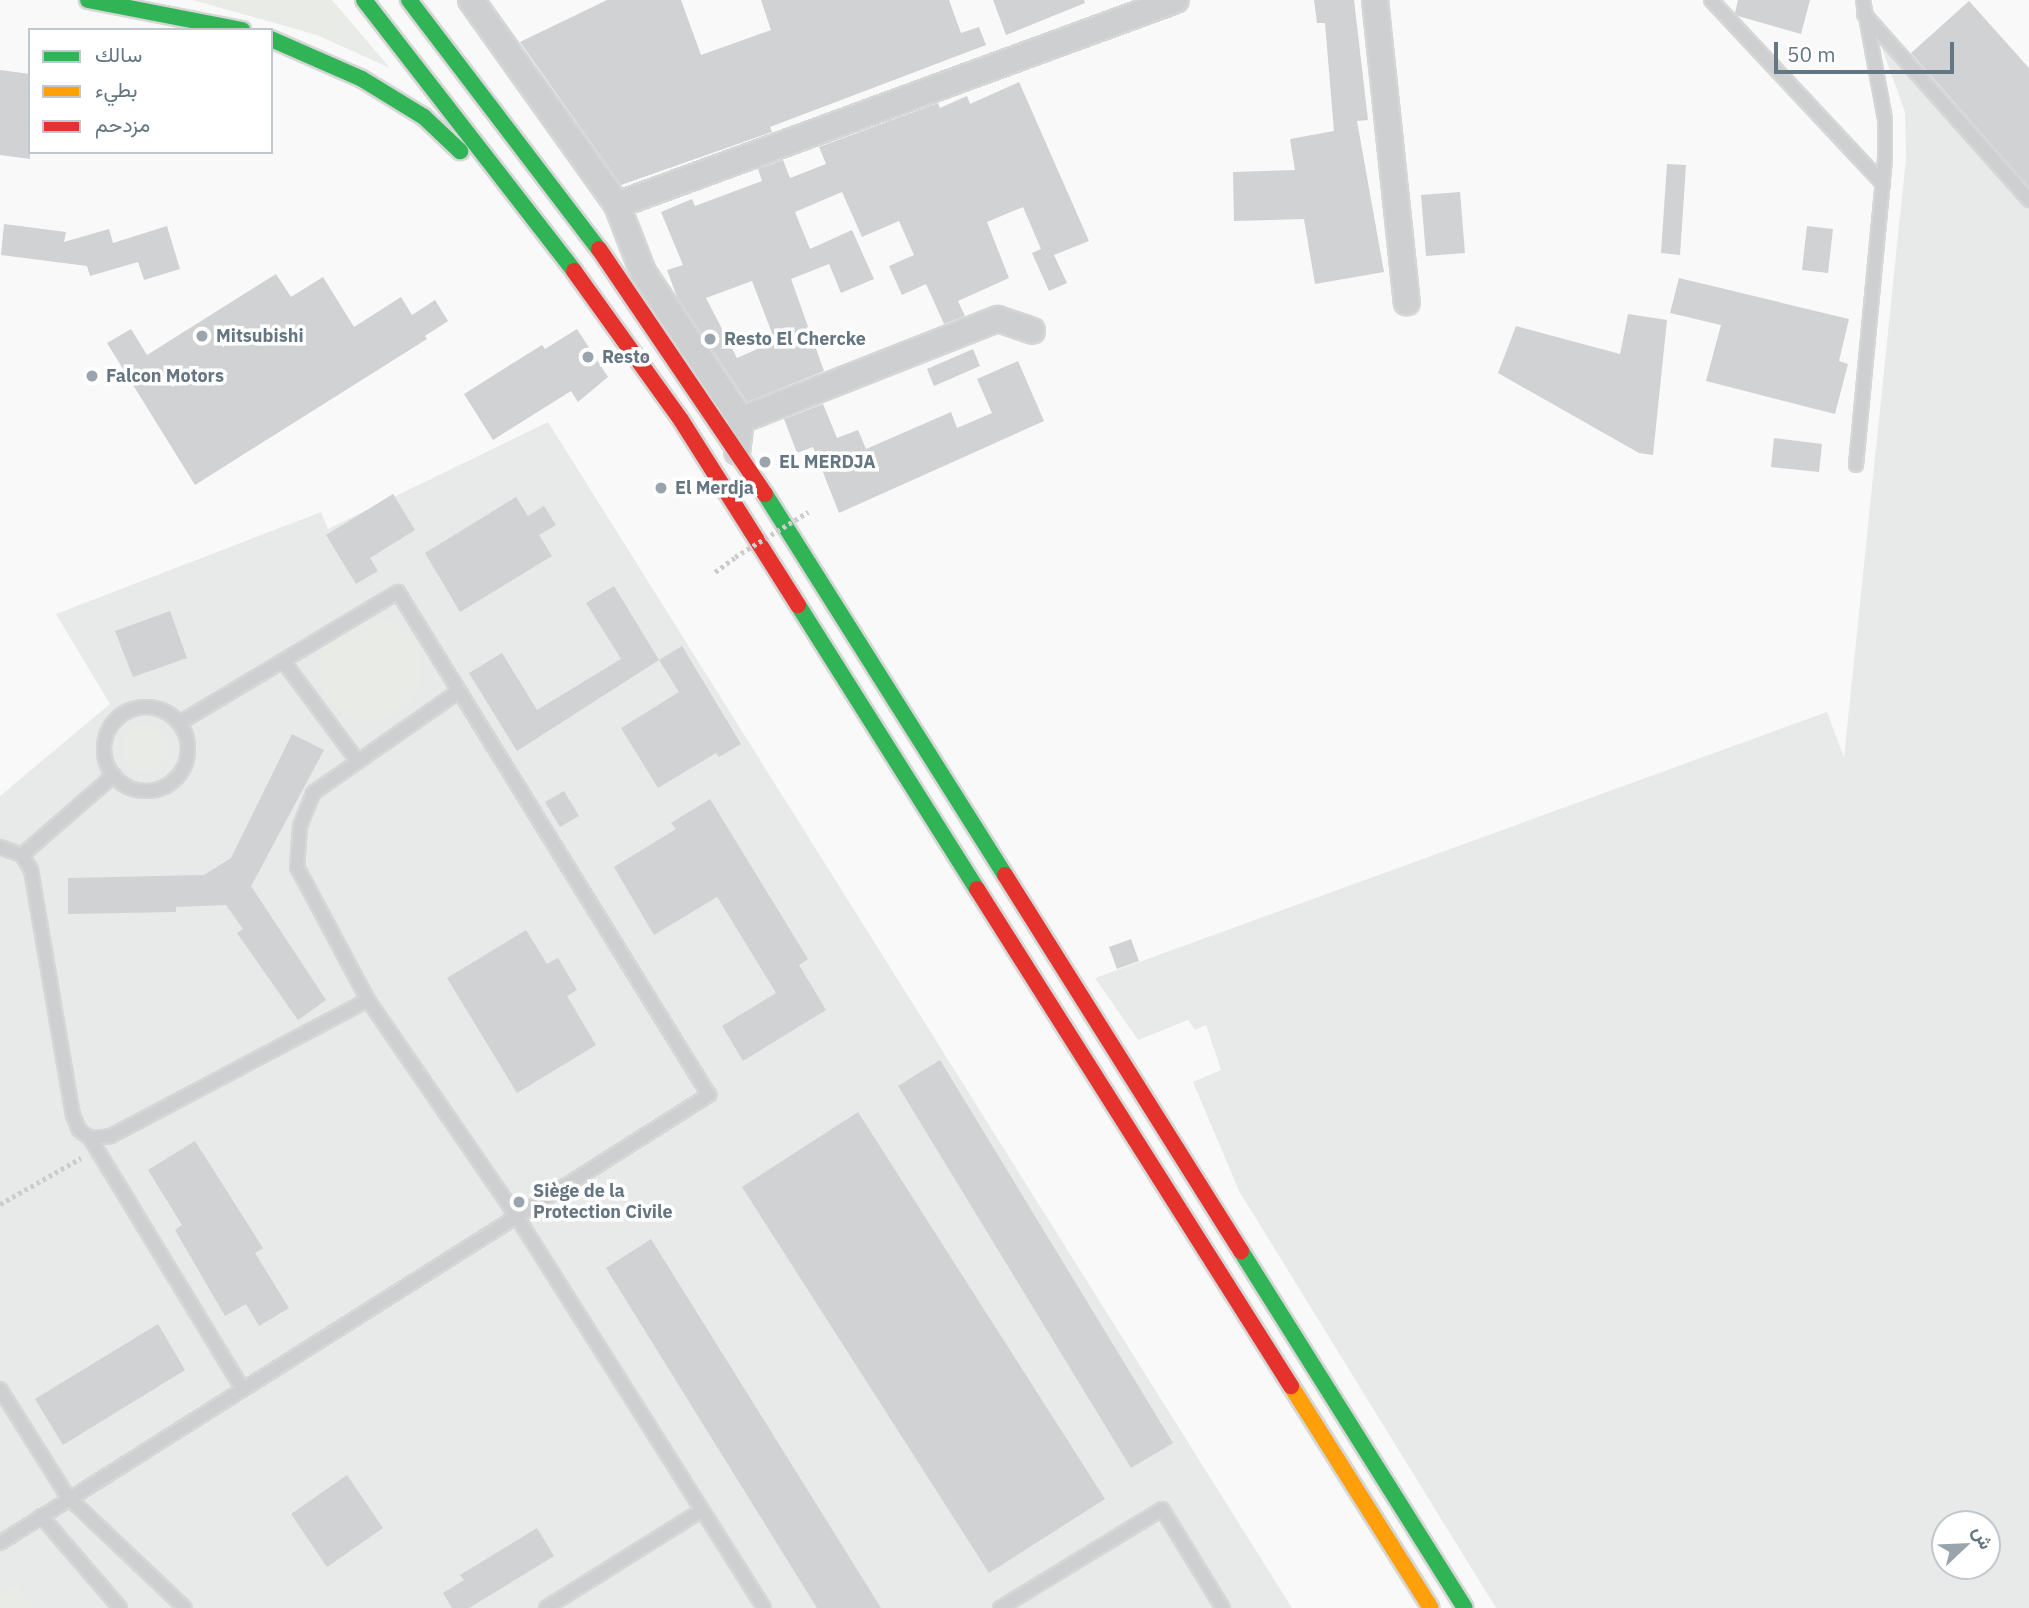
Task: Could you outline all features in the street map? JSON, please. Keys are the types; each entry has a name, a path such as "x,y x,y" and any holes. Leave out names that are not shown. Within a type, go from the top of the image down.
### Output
{"highway":[{"path":"88,0 232,28"},
{"path":"364,0 537,218 681,420 1431,1608"},
{"path":"409,0 579,217 737,453 1465,1608"},
{"path":"273,40 362,79 424,117 537,218"}],"street":[{"path":"471,0 617,205 643,272 741,420 737,453"},
{"path":"617,205 1177,0"},
{"path":"1375,0 1407,302"},
{"path":"741,420 998,319 1032,331"}],"lane":[{"path":"1711,0 1883,184"},
{"path":"1856,465 1883,184 1885,119 1863,0"},
{"path":"1864,14 2029,200"},
{"path":"0,1543 68,1497 709,1095 398,592 179,723"},
{"path":"283,661 356,759"},
{"path":"459,691 356,759 313,793 300,826 297,867 368,1000 517,1217 764,1608"},
{"path":"160,709 179,723 187,757 177,778 156,790 144,791 122,783 114,775 107,765 105,741 109,730 126,712 160,709"},
{"path":"22,855 114,775"},
{"path":"0,847 22,855 37,891 73,1115 79,1130 90,1138 242,1388"},
{"path":"90,1138 111,1136 368,1000"},
{"path":"0,1389 68,1497 185,1608"},
{"path":"1000,1608 1162,1509 1223,1608"},
{"path":"546,1608 702,1510"},
{"path":"41,1516 120,1608"}],"path":[{"path":"715,572 808,512"},
{"path":"0,1204 80,1158 90,1138"}],"shaded area":[{"path":"193,0 332,0 390,68 317,35"},
{"path":"1874,26 2029,205 2029,1608 1496,1608 1239,1191 1193,1082 1221,1070 1206,1025 1195,1030 1188,1020 1138,1040 1095,978 1827,712 1844,758 1906,158 1905,112"},
{"name":"Siège de la Protection Civile","path":"548,422 1292,1608 0,1608 0,796 110,704 56,614 321,512 328,529"},
{"path":"370,617 390,621 413,640 418,649 422,669 418,689 399,712 390,717 370,721 350,717 327,698 322,689 318,669 322,649 341,626 350,621"},
{"path":"146,724 155,725 163,731 169,739 169,757 163,765 155,771 146,772 137,771 129,765 123,757 122,748 123,739 129,731 137,725"},
{"path":"17,1584 33,1608 0,1608 0,1595"}],"building":[{"path":"607,0 681,0 701,55 771,30 761,0 949,0 961,33 979,27 986,45 770,127 772,132 621,185 520,42"},
{"path":"993,0 1084,0 1085,3 1006,35"},
{"path":"1314,0 1354,0 1368,120 1357,121 1384,272 1315,284 1304,219 1234,221 1233,172 1295,170 1290,139 1334,131 1325,23 1317,23"},
{"path":"1738,0 1810,0 1801,34 1738,16 1735,13"},
{"path":"1969,1 2029,68 2029,187 1911,53"},
{"path":"0,70 28,74 30,159 0,155"},
{"path":"1019,82 1089,241 1054,255 1067,283 1049,291 1032,253 1041,249 1023,207 987,222 1009,278 958,301 965,316 944,324 926,284 902,295 889,266 914,255 899,221 862,237 842,192 795,212 810,249 852,230 874,279 841,293 829,264 791,279 824,371 747,402 677,297 667,270 683,265 661,212 692,199 695,206 762,181 758,169 783,160 790,178 826,164 819,147 938,103 940,108 967,96 970,104","holes":["752,281 775,341 737,358 706,298"]},
{"path":"1667,164 1686,165 1680,255 1661,253"},
{"path":"1460,192 1465,253 1426,256 1421,195"},
{"path":"4,224 66,232 64,242 109,229 113,243 167,226 180,269 144,280 138,262 90,276 87,266 1,255"},
{"path":"1807,226 1833,229 1828,273 1802,270"},
{"path":"276,274 291,297 323,277 354,327 401,297 412,315 435,300 448,321 425,336 427,339 195,485 107,343 131,329 147,355"},
{"path":"1679,278 1849,319 1839,361 1848,364 1835,414 1706,381 1721,325 1670,313"},
{"path":"1628,314 1667,320 1653,455 1639,453 1498,373 1516,326 1620,354"},
{"path":"577,329 608,377 578,402 571,391 493,440 464,394 542,345 545,349"},
{"path":"973,349 980,366 934,386 927,369"},
{"path":"1018,361 1044,421 839,513 813,447 797,453 784,419 823,404 837,438 858,430 866,449 951,412 957,428 992,413 977,379"},
{"path":"1774,438 1822,444 1819,472 1771,467"},
{"path":"393,494 415,530 370,558 378,571 356,584 326,535"},
{"path":"516,497 528,516 544,506 556,525 539,535 552,556 460,612 425,553"},
{"path":"614,586 659,660 517,751 469,673 502,653 537,710 621,659 586,603"},
{"path":"170,611 187,658 133,677 115,631"},
{"path":"682,646 741,744 719,757 716,753 658,788 621,728 679,692 659,660"},
{"path":"292,734 324,750 251,886 326,1000 298,1020 237,933 243,929 226,905 176,907 176,912 68,914 68,878 204,875 231,858"},
{"path":"564,791 579,816 560,827 545,802"},
{"path":"710,799 808,959 799,965 826,1010 743,1061 722,1026 776,993 721,903 717,897 654,935 614,867 676,829 671,823"},
{"path":"526,930 547,964 558,958 577,990 567,996 596,1045 517,1093 447,978"},
{"path":"1131,939 1139,961 1117,969 1109,947"},
{"path":"940,1060 1173,1443 1131,1468 898,1086"},
{"path":"858,1112 1105,1499 989,1573 742,1187"},
{"path":"195,1141 263,1248 255,1253 289,1308 259,1326 246,1304 225,1316 175,1230 182,1225 148,1170"},
{"path":"651,1239 881,1608 817,1608 606,1268"},
{"path":"158,1324 185,1370 63,1445 35,1399"},
{"path":"347,1475 383,1528 327,1567 291,1514"},
{"path":"537,1528 554,1556 469,1608 452,1608 443,1593 464,1580 460,1575"}],"traffic: fast":[{"path":"88,0 232,28"},
{"path":"364,0 574,271"},
{"path":"409,0 599,249"},
{"path":"273,40 362,79 424,117 460,151"},
{"path":"765,494 1005,875"},
{"path":"798,605 977,889"},
{"path":"1241,1251 1465,1608"}],"traffic: slow":[{"path":"1291,1386 1431,1608"}],"traffic: jam":[{"path":"599,249 765,494"},
{"path":"574,271 681,420 798,605"},
{"path":"1005,875 1241,1251"},
{"path":"977,889 1291,1386"}],"place":[{"name":"Mitsubishi","path":"202,336"},
{"name":"Resto El Chercke","path":"710,339"},
{"name":"Resto","path":"588,357"},
{"name":"Falcon Motors","path":"92,376"},
{"name":"EL MERDJA","path":"765,462"},
{"name":"El Merdja","path":"661,488"},
{"name":"Siège de la Protection Civile","path":"519,1202"}]}
